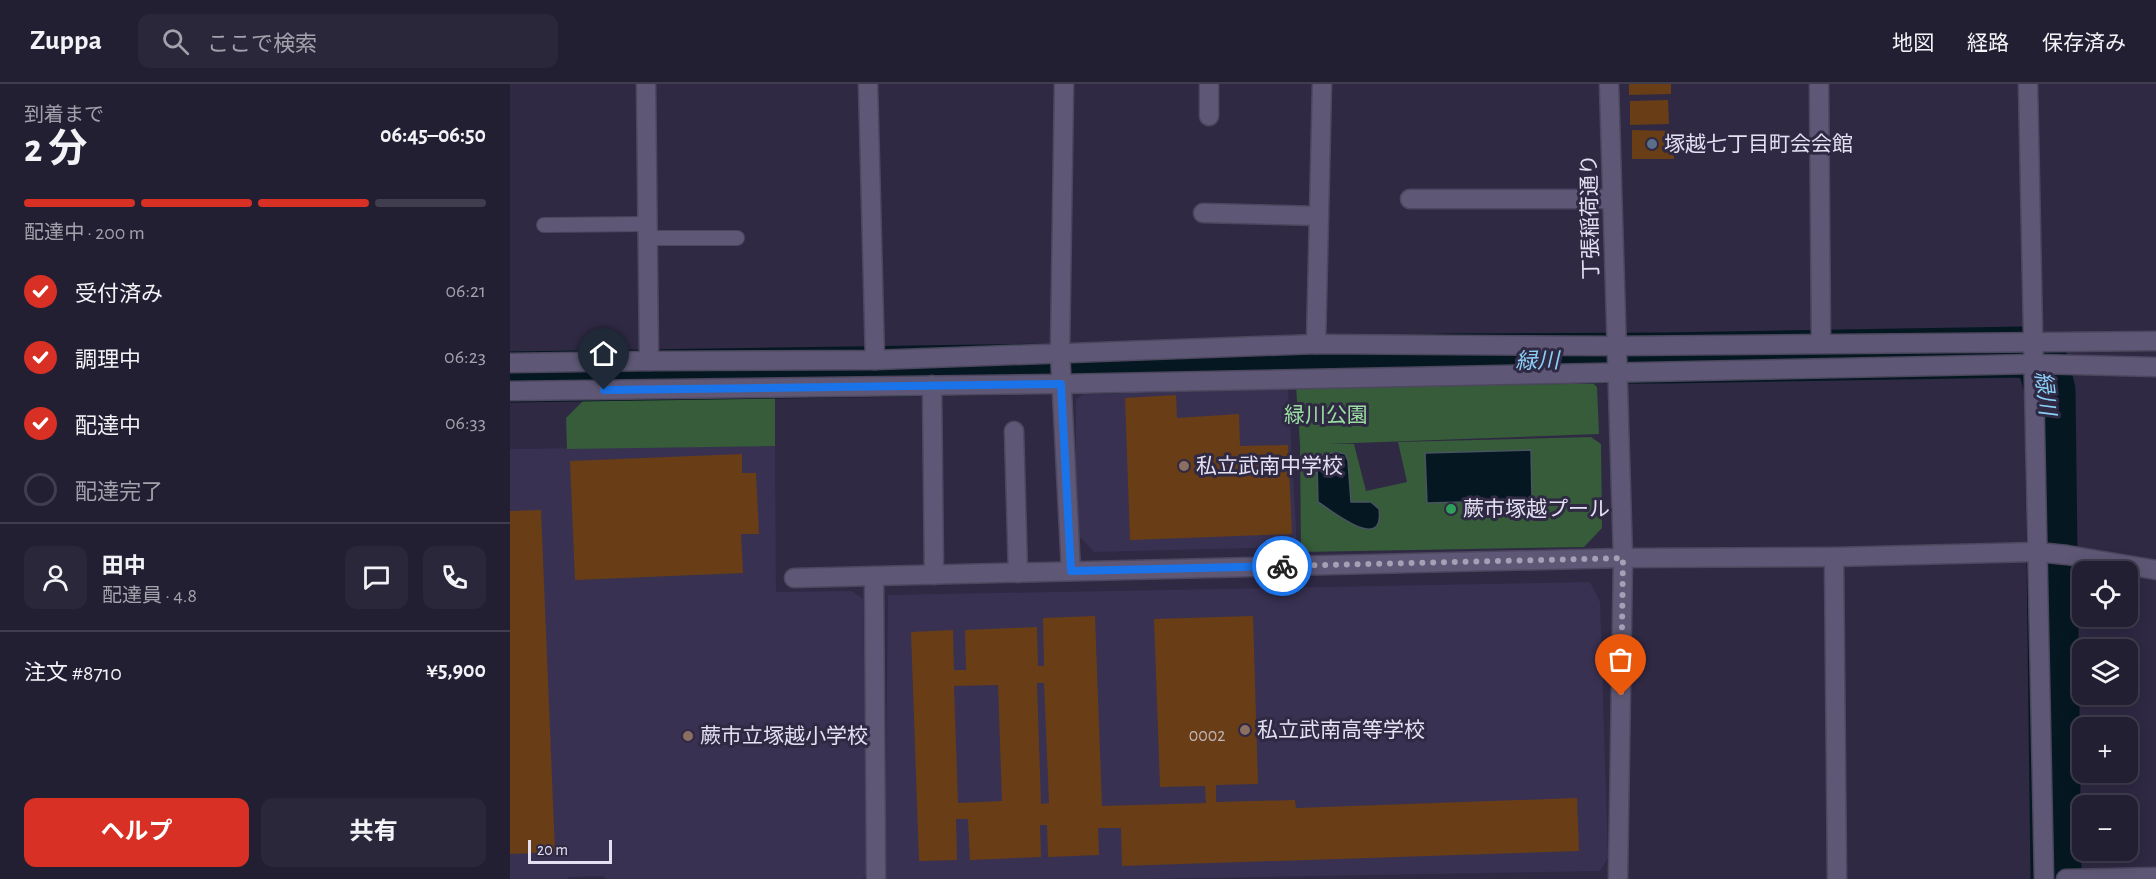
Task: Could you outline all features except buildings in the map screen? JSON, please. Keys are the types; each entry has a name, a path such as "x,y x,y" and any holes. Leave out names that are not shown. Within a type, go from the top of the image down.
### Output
{"street":[{"path":"646,84 649,361"},
{"path":"868,84 875,360"},
{"path":"1064,84 1060,354 1071,571"},
{"path":"1209,84 1209,116"},
{"path":"1316,344 1322,84"},
{"name":"丁張稲荷通り","path":"1609,84 1617,371"},
{"path":"1819,84 1821,344"},
{"path":"2028,84 2044,879"},
{"path":"1410,199 1612,199"},
{"path":"1203,213 1319,216"},
{"path":"510,363 875,360 1316,344 1616,347 2156,341"},
{"path":"510,392 2034,364 2156,367"},
{"path":"1617,371 1623,558 1618,879"},
{"path":"932,386 934,575"},
{"path":"1014,431 1018,573"},
{"path":"794,578 1623,558 1834,557 2038,552 2156,570"},
{"path":"1834,557 1837,879"},
{"path":"874,576 876,879"},
{"path":"2066,879 2156,878"}],"lane":[{"path":"544,225 737,238"}],"shaded area":[{"name":"私立武南中学校","path":"1288,386 1297,547 1094,552 1076,533 1076,399 1087,392"},
{"name":"蕨市立塚越小学校","path":"775,446 776,592 852,591 863,599 868,873 862,879 606,879 603,876 568,877 567,879 510,879 510,449"},
{"name":"私立武南高等学校","path":"1590,582 1600,602 1608,858 1600,871 1146,879 885,879 888,595"}],"green space":[{"name":"蕨市塚越プール","path":"1589,380 1597,387 1599,434 1327,444 1354,444 1366,491 1407,482 1398,442 1591,437 1601,444 1602,528 1584,547 1301,552 1300,444 1296,386"},
{"path":"775,396 775,446 567,449 566,418 583,401"}],"water":[{"path":"1531,450 1532,500 1427,503 1425,453"},
{"path":"1336,452 1345,454 1348,461 1351,502 1371,502 1379,509 1379,522 1374,528 1366,529 1356,526 1318,502 1317,463 1321,456"}],"waterway":[{"name":"緑川","path":"510,377 1111,368 1452,359 2023,352 2042,360 2050,390 2056,879"}],"way so far":[{"path":"1282,566 1623,558 1621,696"}],"place":[{"name":"塚越七丁目町会会館","path":"1652,144"},
{"name":"私立武南中学校","path":"1184,466"},
{"name":"蕨市塚越プール","path":"1451,509"},
{"name":"私立武南高等学校","path":"1245,730"},
{"name":"蕨市立塚越小学校","path":"688,736"}],"route":[{"path":"604,390 1061,384 1071,571 1282,566"}],"park label":[{"name":"緑川公園","path":"1326,415"}]}
